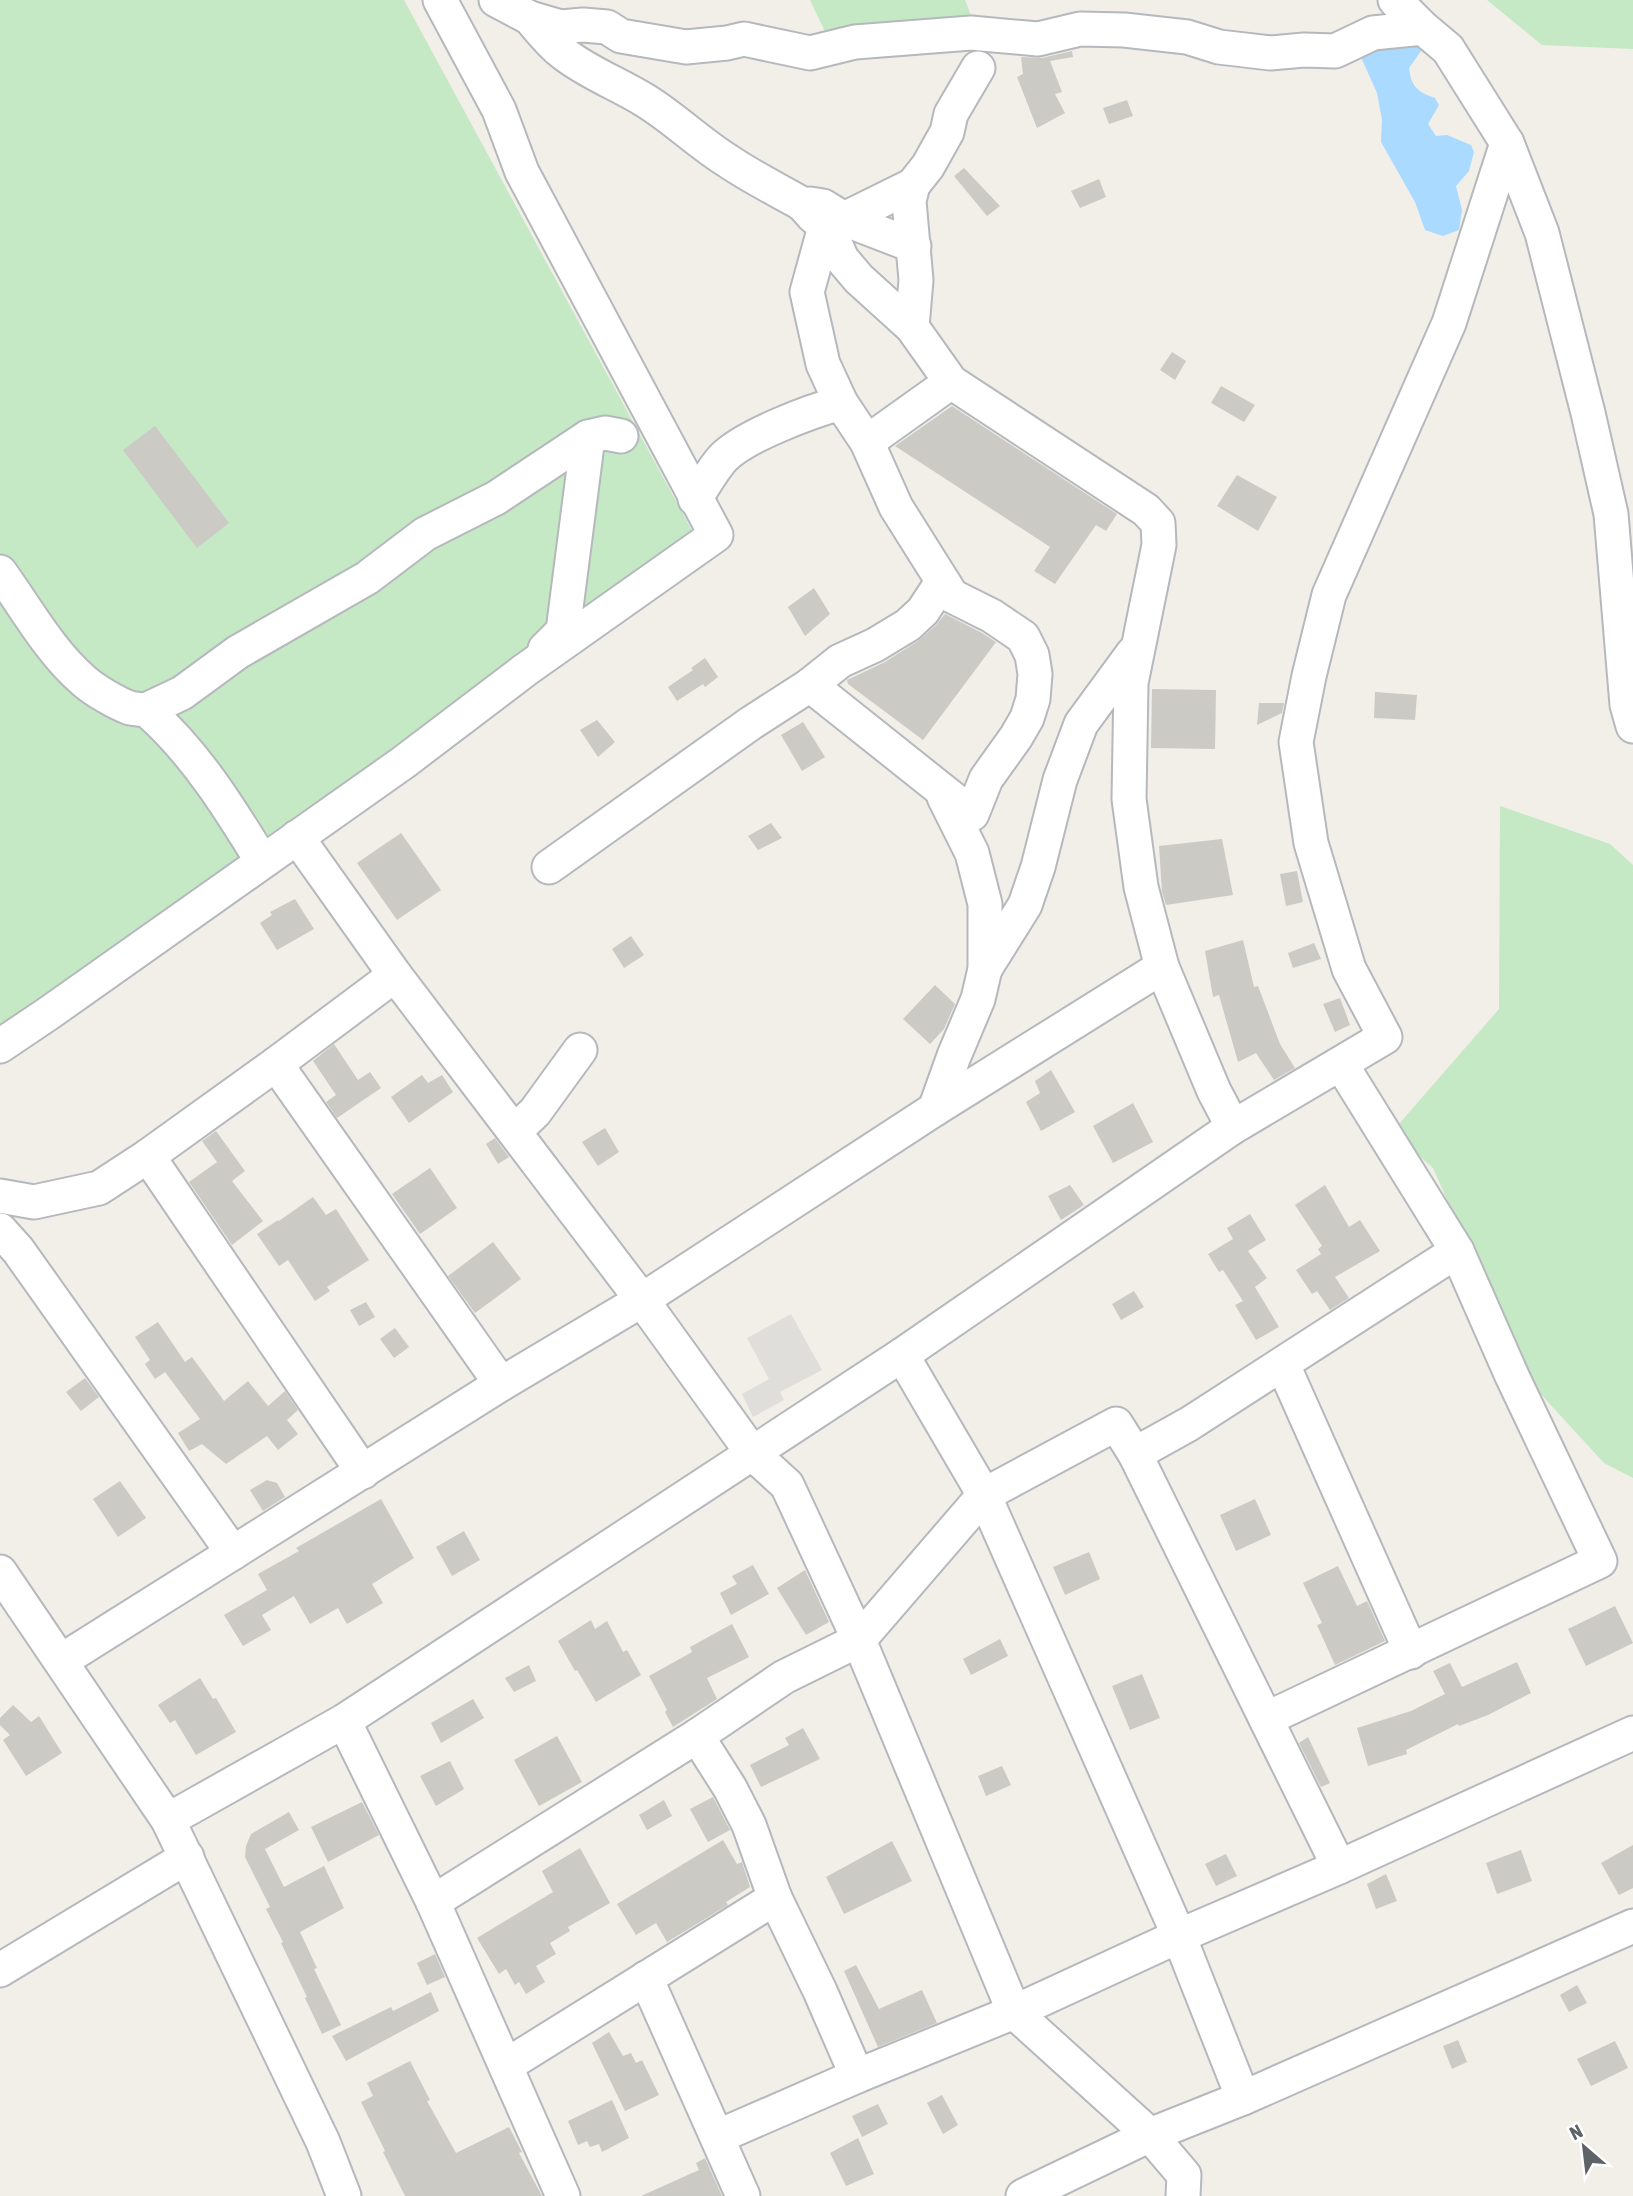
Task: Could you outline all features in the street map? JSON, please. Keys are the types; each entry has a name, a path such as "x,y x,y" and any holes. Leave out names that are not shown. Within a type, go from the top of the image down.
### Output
{"street":[{"path":"0,1046 404,762 525,670 716,535 522,172 499,110 440,0"},
{"path":"496,0 530,18 561,27 607,27 621,36 686,47 744,39 810,53 843,44 894,39 971,33 1038,39 1080,29 1124,30 1187,37 1219,47 1270,53 1335,51 1373,33 1423,28"},
{"path":"1395,0 1448,49 1507,143 1542,233 1611,514 1627,705 1633,726"},
{"path":"530,18 565,55 644,99 677,121 727,161 774,190 825,217 914,246"},
{"path":"912,327 916,280 909,201 913,185 928,166 947,132 951,114 978,68"},
{"path":"168,1819 344,1721 902,1355 1233,1127 1385,1037 1349,969 1345,956 1311,842 1296,741 1308,676 1329,595 1448,323 1507,143"},
{"path":"825,217 913,185"},
{"path":"825,217 842,260 912,327 951,382 1146,509 1158,523 1159,544 1130,683 1129,799 1141,887 1162,967 1214,1091 1233,1127"},
{"path":"810,685 972,814 986,779 1027,718 1033,699 1035,674 1032,656 1023,637 992,616 952,596 942,582 896,507 867,442 841,403 823,364 807,292 825,217"},
{"path":"867,442 951,382"},
{"path":"695,499 722,459 734,449 813,410 841,403"},
{"path":"0,572 41,631 85,682 131,709 146,710 182,693 238,652 367,578 425,534 496,498 588,436 605,433 621,436"},
{"path":"525,670 563,631 588,436"},
{"path":"549,867 751,723 810,685 840,661 875,645 908,625 923,611 942,582"},
{"path":"985,969 1025,905 1038,867 1060,780 1081,724 1138,645"},
{"path":"146,710 190,756 234,814 262,861"},
{"path":"935,1110 978,999 985,969 985,904 972,853 939,788"},
{"path":"297,837 395,975 642,1300 753,1454 787,1485 859,1640 1014,2012 1150,2135 1190,2189"},
{"path":"61,1661 501,1384 642,1300 1162,967"},
{"path":"0,1196 34,1202 99,1188 276,1064 395,975"},
{"path":"515,1131 534,1112 580,1050"},
{"path":"276,1064 501,1384"},
{"path":"1266,1720 1600,1561 1512,1376 1457,1251 1341,1064"},
{"path":"148,1156 363,1472"},
{"path":"0,1230 18,1250 233,1553"},
{"path":"1135,1454 1189,1424 1283,1365 1457,1251"},
{"path":"902,1355 984,1495 1179,1936 1243,2098"},
{"path":"1283,1365 1411,1652"},
{"path":"433,1902 784,1677 859,1640 984,1495 1116,1424 1135,1454 1339,1867"},
{"path":"0,1572 168,1819 323,2142 344,2196"},
{"path":"344,1721 433,1902 563,2196"},
{"path":"717,2137 1014,2012 1633,1733"},
{"path":"696,1735 730,1788 749,1825 775,1898 857,2076"},
{"path":"0,1970 187,1857"},
{"path":"507,2065 775,1898"},
{"path":"1023,2196 1150,2135 1243,2098 1633,1926"},
{"path":"646,1978 743,2196"}],"shaded area":[{"path":"791,1314 822,1370 780,1392 784,1400 753,1417 742,1394 769,1379 747,1338"}],"green space":[{"path":"0,0 404,0 696,538 0,1026"},
{"path":"810,0 965,0 975,26 966,15 971,33 832,46"},
{"path":"1487,0 1633,0 1633,49 1542,45"},
{"path":"1500,806 1610,844 1633,865 1633,1478 1604,1463 1525,1377 1433,1168 1392,1132 1499,1009"}],"water":[{"path":"1409,36 1421,51 1409,68 1411,79 1416,88 1435,98 1439,105 1428,124 1436,136 1447,135 1471,145 1474,152 1469,171 1456,186 1462,210 1459,230 1443,236 1425,230 1415,202 1381,142 1382,120 1377,93 1360,55"}],"building":[{"path":"1072,51 1073,57 1050,61 1062,92 1055,94 1065,113 1037,128 1017,77 1023,74 1021,57 1042,58"},
{"path":"1127,100 1133,116 1109,124 1103,108"},
{"path":"964,168 1000,206 987,216 954,176"},
{"path":"1099,179 1106,197 1080,208 1071,191"},
{"path":"1172,352 1186,361 1175,380 1160,370"},
{"path":"1221,386 1255,405 1244,422 1211,403"},
{"path":"952,406 1117,514 1106,531 1096,525 1055,584 1034,571 1050,547 895,446"},
{"path":"155,426 229,523 197,548 123,450"},
{"path":"1237,475 1277,497 1258,531 1217,506"},
{"path":"814,588 830,614 805,636 788,607"},
{"path":"945,614 996,642 923,740 848,684 847,680 885,662 918,641"},
{"path":"705,658 718,677 677,701 668,687"},
{"path":"1152,689 1216,690 1215,749 1151,748"},
{"path":"1375,692 1417,695 1415,720 1374,718"},
{"path":"1259,703 1284,703 1282,713 1257,725"},
{"path":"597,720 615,742 598,757 580,730"},
{"path":"803,722 825,757 802,771 781,735"},
{"path":"771,823 782,838 758,850 748,836"},
{"path":"401,833 441,890 397,920 357,863"},
{"path":"1222,839 1233,895 1166,905 1162,892 1159,846"},
{"path":"1297,871 1303,902 1286,906 1280,874"},
{"path":"295,899 314,929 277,950 260,923 272,915 270,912"},
{"path":"631,936 644,955 624,968 612,949"},
{"path":"1243,940 1254,987 1258,986 1280,1044 1295,1068 1274,1080 1256,1053 1238,1062 1219,995 1213,997 1205,951"},
{"path":"1314,943 1321,959 1293,968 1288,953"},
{"path":"935,985 955,1004 944,1029 930,1044 903,1019"},
{"path":"1340,998 1350,1025 1335,1032 1323,1004"},
{"path":"334,1044 358,1080 370,1072 381,1088 337,1118 326,1102 336,1095 313,1061"},
{"path":"1051,1070 1075,1112 1041,1131 1026,1102 1040,1093 1035,1081"},
{"path":"422,1075 428,1083 442,1075 453,1092 409,1123 391,1097"},
{"path":"1133,1103 1153,1142 1113,1163 1093,1126"},
{"path":"605,1128 619,1152 598,1166 582,1142"},
{"path":"216,1131 245,1171 232,1181 263,1221 232,1245 189,1182 217,1162 202,1141"},
{"path":"495,1138 509,1157 498,1164 486,1144"},
{"path":"430,1168 457,1208 420,1234 392,1194"},
{"path":"1070,1185 1084,1205 1061,1220 1048,1196"},
{"path":"1325,1185 1349,1227 1360,1220 1380,1251 1335,1277 1349,1298 1330,1310 1317,1291 1312,1294 1296,1270 1321,1254 1318,1249 1322,1246 1295,1205"},
{"path":"313,1197 326,1215 336,1209 369,1260 327,1287 330,1291 315,1301 288,1260 279,1266 257,1234"},
{"path":"1250,1214 1266,1240 1248,1251 1267,1278 1255,1287 1279,1327 1256,1340 1235,1305 1243,1301 1223,1270 1219,1272 1208,1254 1233,1239 1227,1228"},
{"path":"493,1242 521,1279 475,1313 448,1276"},
{"path":"1134,1291 1144,1307 1121,1320 1112,1304"},
{"path":"366,1302 375,1317 359,1326 350,1310"},
{"path":"158,1322 185,1362 192,1357 224,1401 248,1381 268,1406 285,1391 298,1410 287,1420 298,1434 278,1450 267,1436 226,1464 202,1444 189,1451 178,1433 200,1419 165,1372 155,1379 145,1364 150,1360 135,1337"},
{"path":"395,1328 409,1347 394,1358 380,1339"},
{"path":"85,1378 99,1397 81,1411 66,1392"},
{"path":"267,1480 277,1483 285,1497 263,1511 250,1490"},
{"path":"120,1481 146,1518 118,1537 93,1499"},
{"path":"381,1499 414,1558 372,1584 383,1603 347,1624 338,1608 310,1624 294,1596 262,1615 271,1630 243,1646 224,1615 267,1590 258,1574 299,1551 296,1548"},
{"path":"1255,1499 1271,1535 1236,1551 1220,1515"},
{"path":"464,1531 480,1560 452,1576 436,1547"},
{"path":"1089,1552 1100,1579 1065,1595 1053,1567"},
{"path":"753,1565 769,1594 731,1615 720,1593 737,1584 732,1576"},
{"path":"1338,1566 1357,1606 1367,1601 1385,1641 1335,1665 1317,1625 1322,1623 1303,1583"},
{"path":"805,1570 829,1622 806,1635 777,1588"},
{"path":"1615,1606 1633,1643 1586,1666 1568,1629"},
{"path":"591,1620 595,1629 607,1621 623,1652 627,1650 641,1675 596,1702 558,1641"},
{"path":"732,1624 749,1657 707,1678 717,1699 673,1727 649,1676 692,1652 690,1647"},
{"path":"1000,1639 1008,1656 971,1675 963,1659"},
{"path":"1517,1662 1531,1693 1488,1715 1459,1726 1458,1724 1406,1750 1407,1754 1368,1766 1357,1728 1411,1711 1445,1694 1433,1671 1450,1663 1462,1687"},
{"path":"529,1665 536,1681 514,1692 505,1678"},
{"path":"1142,1674 1160,1718 1130,1730 1112,1686"},
{"path":"200,1678 213,1699 216,1698 236,1732 196,1755 175,1720 170,1723 158,1705"},
{"path":"473,1699 484,1718 441,1743 431,1723"},
{"path":"13,1705 31,1722 39,1716 62,1753 26,1776 3,1740 10,1735 0,1725 0,1718"},
{"path":"803,1728 820,1759 761,1787 750,1765 789,1745 785,1738"},
{"path":"557,1736 582,1782 539,1806 514,1760"},
{"path":"1308,1737 1330,1783 1321,1787 1299,1743"},
{"path":"450,1761 464,1789 436,1806 420,1776"},
{"path":"1002,1766 1011,1785 986,1796 978,1776"},
{"path":"713,1797 730,1830 708,1842 690,1809"},
{"path":"664,1800 672,1816 647,1830 639,1815"},
{"path":"362,1802 379,1835 328,1862 311,1827"},
{"path":"289,1812 299,1830 265,1849 284,1887 324,1866 344,1908 300,1932 317,1968 314,1969 341,2025 322,2034 266,1909 270,1907 245,1857 251,1834"},
{"path":"723,1840 737,1864 742,1862 750,1887 726,1902 728,1905 667,1942 656,1923 636,1935 617,1904"},
{"path":"892,1841 912,1881 844,1914 826,1877"},
{"path":"1633,1845 1633,1888 1619,1895 1601,1863"},
{"path":"580,1848 610,1903 568,1927 570,1931 550,1943 556,1954 536,1966 545,1982 526,1994 519,1982 515,1985 506,1969 499,1974 477,1938 553,1892 542,1871"},
{"path":"1521,1850 1532,1881 1497,1894 1486,1863"},
{"path":"1226,1854 1237,1876 1216,1886 1205,1864"},
{"path":"1386,1874 1397,1901 1376,1909 1367,1884"},
{"path":"435,1954 445,1977 427,1985 417,1963"},
{"path":"856,1965 879,2009 922,1990 937,2023 878,2047 844,1971"},
{"path":"1577,1985 1587,2003 1569,2012 1560,1995"},
{"path":"431,1992 439,2011 346,2061 332,2036 391,2007 393,2011"},
{"path":"609,2032 623,2056 631,2053 636,2063 642,2060 659,2095 625,2111 592,2043"},
{"path":"1458,2040 1467,2062 1452,2069 1443,2046"},
{"path":"1615,2041 1628,2068 1591,2086 1577,2059"},
{"path":"410,2061 430,2100 427,2101 456,2153 509,2127 522,2152 519,2153 542,2196 405,2196 361,2102 373,2096 367,2083"},
{"path":"942,2095 958,2125 943,2134 927,2103"},
{"path":"612,2100 629,2138 602,2152 599,2144 590,2147 587,2141 578,2145 568,2121"},
{"path":"878,2104 888,2124 862,2137 852,2116"},
{"path":"858,2138 874,2174 846,2186 830,2153"},
{"path":"705,2158 722,2196 641,2196 699,2170 696,2163"}]}
